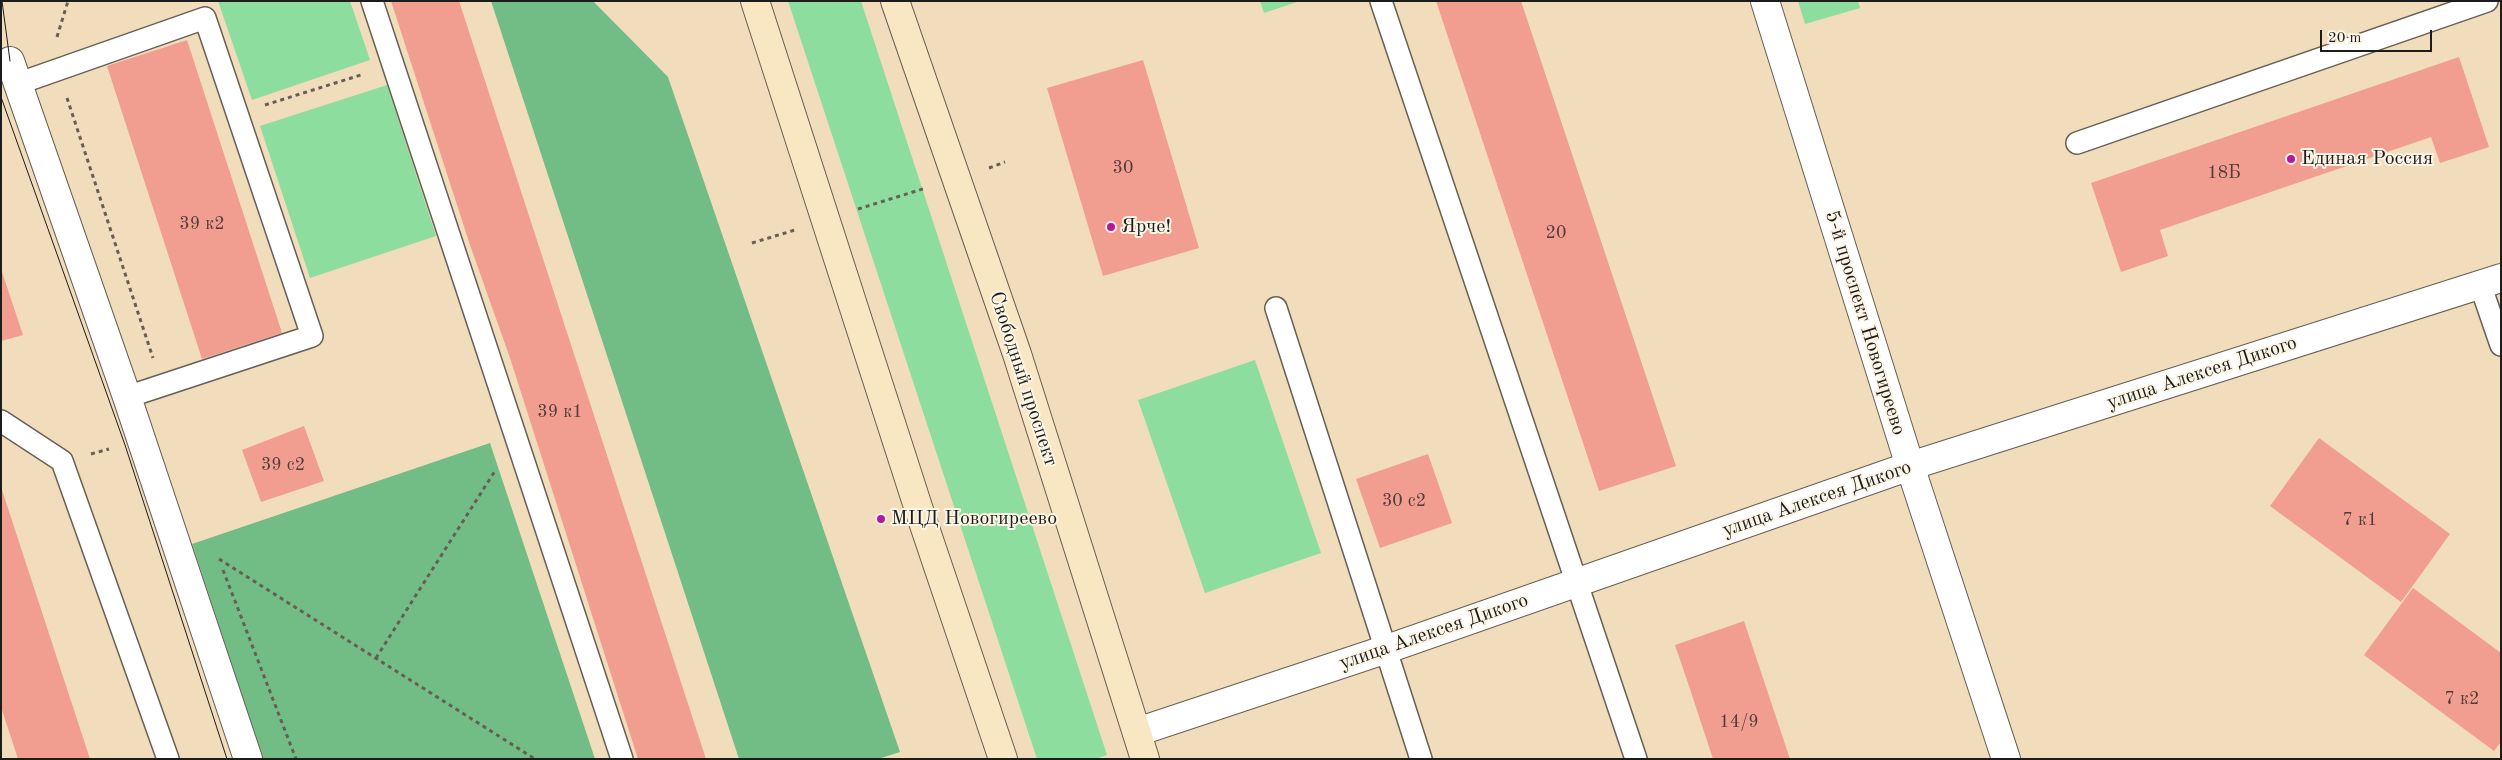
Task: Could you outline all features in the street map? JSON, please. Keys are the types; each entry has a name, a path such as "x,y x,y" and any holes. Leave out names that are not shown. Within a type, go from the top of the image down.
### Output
{"main road":[{"path":"737,1 764,29"},
{"path":"755,1 920,513 1003,759"},
{"name":"Свободный проспект","path":"895,1 1016,354 1145,759"}],"street":[{"name":"5-й проспект Новогиреево","path":"1765,1 1910,466 2006,759"},
{"path":"14,73 127,397 248,759"},
{"name":"улица Алексея Дикого","path":"1137,732 1387,649 1910,466 2490,281"}],"lane":[{"path":"372,1 622,759"},
{"path":"1381,1 1636,759"},
{"path":"2077,143 2487,1"},
{"path":"14,73 205,18 312,336 127,397"},
{"path":"2490,281 2501,345"},
{"path":"1276,308 1421,759"},
{"path":"1,421 62,461 168,759"}],"path":[{"path":"237,114 393,65"},
{"path":"752,243 1005,162"},
{"path":"376,658 516,437"},
{"path":"62,461 141,441"},
{"path":"219,559 535,759"}],"green space":[{"path":"218,1 350,1 370,60 252,100"},
{"path":"491,1 593,1 668,77 900,752 878,759 739,759"},
{"path":"788,1 861,1 1107,755 1095,759 1037,759"},
{"path":"1260,1 1300,1 1264,13"},
{"path":"1798,1 1858,1 1860,8 1805,24"},
{"path":"387,85 436,236 310,278 260,126"},
{"path":"1255,360 1321,553 1205,593 1138,400"},
{"path":"490,443 595,759 263,759 192,544"}],"building":[{"path":"391,1 459,1 706,759 638,759 510,358 470,245"},
{"path":"1436,1 1521,1 1676,466 1599,491"},
{"path":"187,40 282,333 202,359 107,66"},
{"path":"2459,57 2489,147 2440,163 2431,137 2160,230 2168,256 2121,272 2091,183"},
{"path":"1143,60 1199,248 1103,276 1047,88"},
{"path":"1,269 23,335 1,341"},
{"path":"304,426 324,481 261,502 242,450"},
{"path":"2319,438 2450,534 2401,602 2270,506"},
{"path":"1428,454 1452,523 1380,548 1356,479"},
{"path":"1,490 90,759 18,759 1,707"},
{"path":"2413,588 2501,653 2501,742 2494,751 2364,655"},
{"path":"1744,621 1790,759 1713,759 1675,645"}],"tram line":[{"path":"2,1 10,61"},
{"path":"1,97 125,445 227,759"}],"place":[{"name":"Единая Россия","path":"2291,159"},
{"name":"Ярче!","path":"1111,227"},
{"name":"МЦД Новогиреево","path":"881,519"}]}
